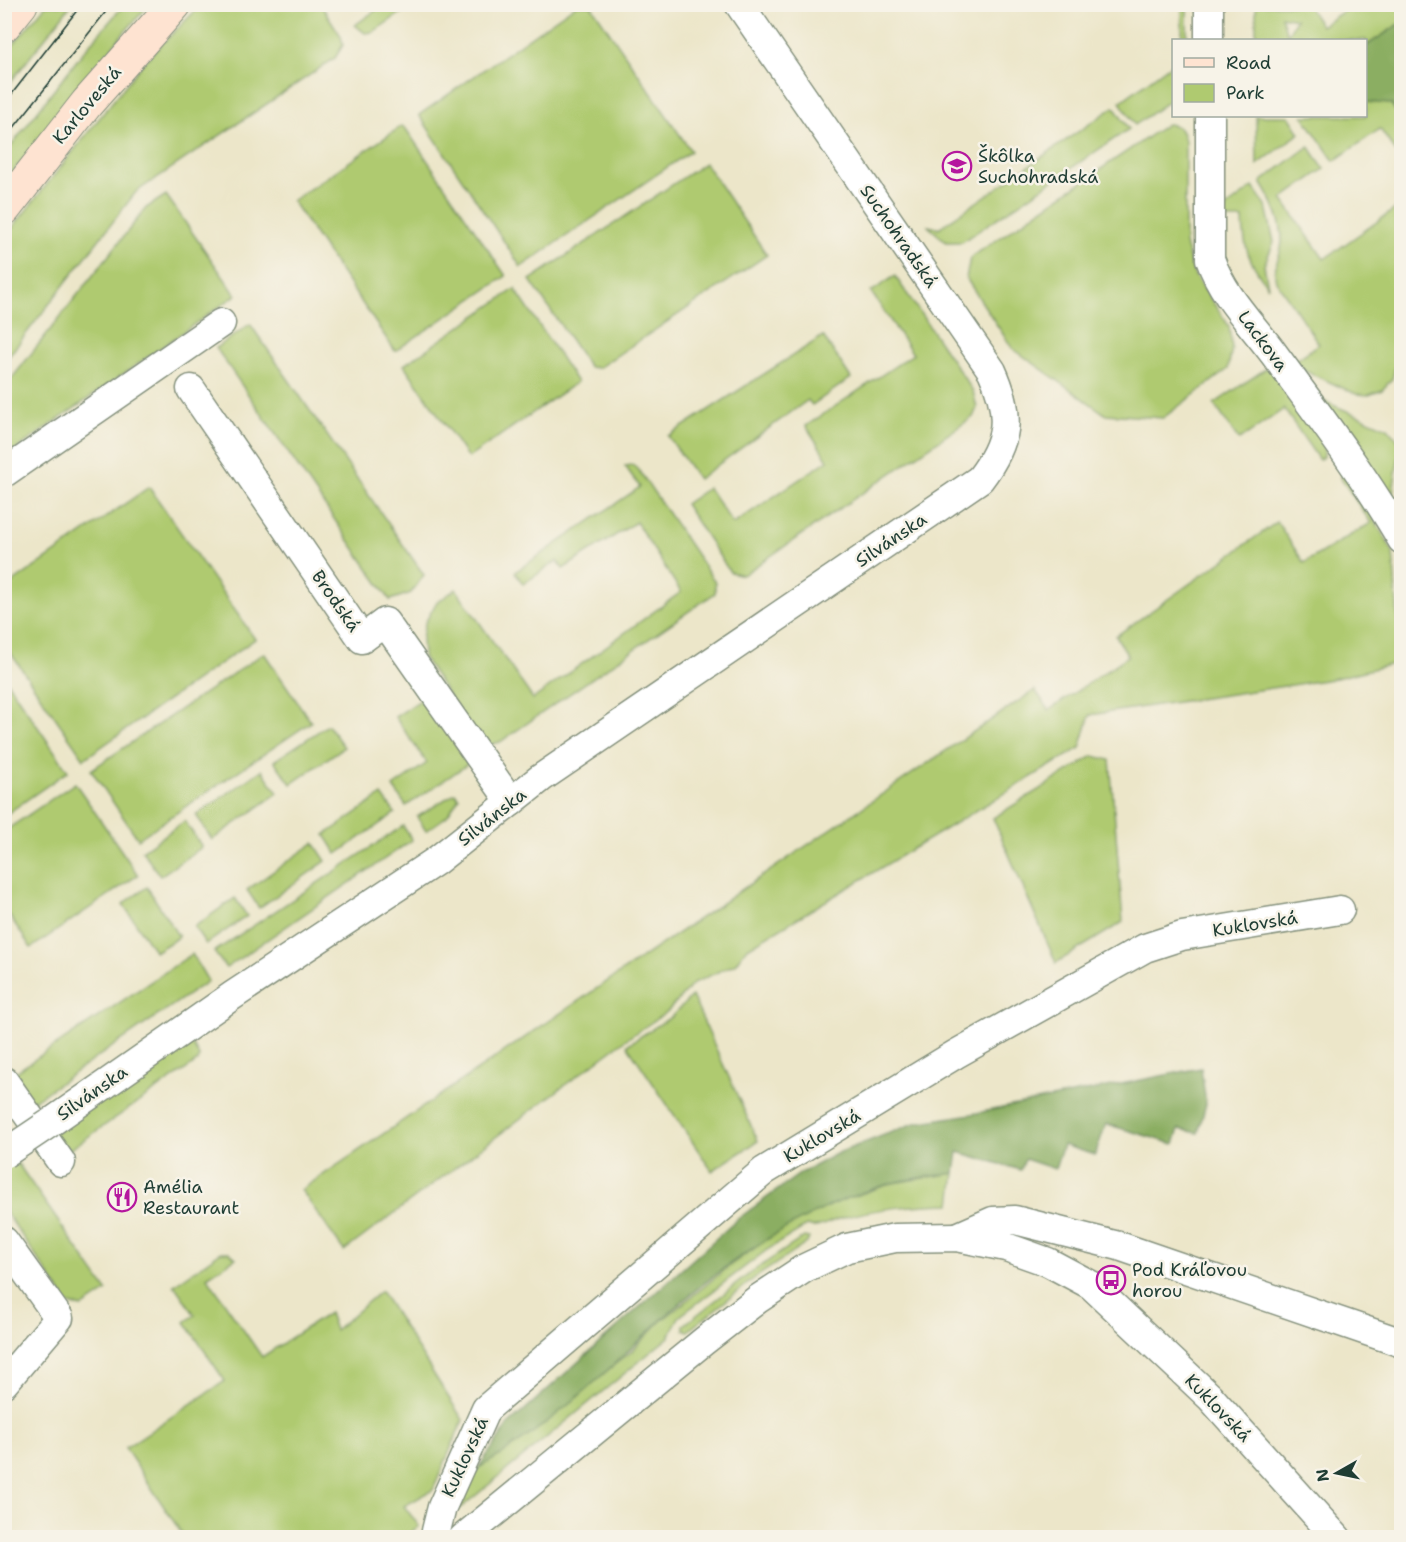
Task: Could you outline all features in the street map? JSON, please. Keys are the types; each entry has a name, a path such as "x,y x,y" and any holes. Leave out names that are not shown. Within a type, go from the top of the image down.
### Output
{"main road":[{"path":"4,26 21,4"},
{"name":"Karloveská","path":"4,209 87,103 175,4"}],"street":[{"name":"Suchohradská","path":"739,4 992,371 1004,398 1005,428 996,458 980,479"},
{"path":"1209,4 1209,39"},
{"name":"Lackova","path":"1210,117 1210,259 1215,273 1223,288 1274,353 1353,466 1401,540"},
{"path":"4,473 221,323"},
{"name":"Brodská","path":"191,389 362,639 385,622 511,802"},
{"name":"Silvánska","path":"4,1154 232,996 435,861 561,765 980,479"},
{"name":"Kuklovská","path":"438,1538 436,1531 442,1507 486,1409 764,1171 956,1054 1145,948 1182,936 1340,910"},
{"path":"4,1081 61,1161"},
{"name":"Kuklovská","path":"957,1237 993,1221 1015,1220 1119,1246 1401,1343"},
{"name":"Kuklovská","path":"463,1538 704,1341 758,1299 805,1268 848,1248 895,1238 957,1237 1027,1254 1048,1262 1091,1285 1210,1397 1337,1538"},
{"path":"4,1241 59,1318 4,1383"}],"green space":[{"path":"385,4 413,5 373,32 365,33 355,25"},
{"path":"46,5 71,5 5,89 5,54"},
{"path":"124,5 149,5 121,36 5,182 4,155 84,51"},
{"path":"201,5 321,5 341,36 343,45 335,58 136,192 5,361 5,237 144,62"},
{"path":"576,5 591,5 691,151 521,267 419,115"},
{"path":"1182,5 1187,5 1187,39 1182,39"},
{"path":"1256,5 1307,5 1321,26 1353,5 1401,5 1401,23 1367,45 1367,39 1256,39","holes":["1281,16 1296,19 1287,34"]},
{"path":"1401,23 1401,119 1391,104 1367,102 1367,45"},
{"path":"1172,64 1172,99 1135,125 1120,102"},
{"path":"1367,102 1391,104 1401,119 1401,159 1380,129 1334,161 1304,117 1367,117"},
{"path":"1114,107 1129,129 962,242 946,242 928,226 939,228"},
{"path":"1256,117 1290,117 1300,133 1257,165"},
{"path":"1167,124 1179,128 1185,141 1185,244 1194,274 1229,326 1232,348 1228,369 1163,418 1105,414 1012,348 966,278 970,258"},
{"path":"402,126 506,276 395,351 292,201"},
{"path":"1309,146 1324,169 1282,199 1324,259 1401,205 1401,347 1392,379 1382,390 1369,395 1356,394 1296,367 1293,362 1319,344 1276,281 1275,270 1282,245 1282,232 1275,210 1261,182"},
{"path":"705,163 767,255 598,368 589,367 530,280"},
{"path":"1253,187 1266,206 1274,242 1264,265 1268,287 1249,255 1243,219 1220,219 1219,213"},
{"path":"166,195 236,295 5,457 5,387 146,208"},
{"path":"895,276 973,391 977,408 973,417 743,575 730,572 685,504 708,488 733,524 828,460 806,426 913,354 871,292"},
{"path":"515,289 577,382 468,458 404,365"},
{"path":"250,324 424,575 411,593 390,600 216,348"},
{"path":"823,336 851,378 812,405 808,400 698,479 668,436"},
{"path":"1271,365 1324,443 1324,456 1319,460 1284,409 1239,440 1214,404"},
{"path":"1316,398 1388,428 1401,444 1391,503"},
{"path":"632,465 638,469 715,582 715,593 500,742 489,745 480,743 423,657 422,638 425,623 436,603 456,589 533,699 681,592 636,522 563,569 557,561 523,584 515,572 640,487 625,466"},
{"path":"1349,475 1393,552 1401,662 1332,679 1090,715 1080,748 746,949 735,964 694,983 667,1012 625,1040 344,1251 301,1190 1035,690 1049,710 1128,656 1116,636 1277,522 1304,563 1371,523 1340,477"},
{"path":"149,487 255,639 84,759 5,645 5,588"},
{"path":"264,653 311,722 138,839 91,770"},
{"path":"5,679 68,771 4,815"},
{"path":"425,697 468,764 406,806 393,787 427,763 395,717"},
{"path":"328,725 344,747 291,784 274,761"},
{"path":"1093,756 1110,760 1123,922 1056,963 993,818"},
{"path":"262,770 278,793 212,840 196,815"},
{"path":"75,783 138,875 31,948 5,909 5,831"},
{"path":"455,793 459,798 447,816 426,831 417,817"},
{"path":"382,795 395,813 337,854 325,835"},
{"path":"185,821 202,847 160,876 142,851"},
{"path":"403,826 412,840 226,968 214,952"},
{"path":"314,843 326,861 259,908 247,890"},
{"path":"147,887 179,937 155,952 123,904"},
{"path":"235,898 247,916 206,944 194,927"},
{"path":"192,954 208,981 29,1104 10,1076"},
{"path":"692,996 758,1141 712,1171 627,1045 671,1017"},
{"path":"188,1037 199,1056 198,1061 66,1152 52,1134"},
{"path":"1201,1068 1206,1104 1198,1133 1179,1129 1174,1144 1106,1124 1095,1155 1063,1145 1055,1169 1025,1159 1021,1170 958,1152 955,1173 892,1183 860,1193 798,1222 738,1258 710,1278 550,1420 478,1468 509,1424 739,1218 801,1173 838,1153 915,1123 972,1114"},
{"path":"16,1161 107,1291 83,1307 69,1305 5,1211 4,1170"},
{"path":"955,1173 951,1204 879,1210 832,1221 818,1227 806,1226 767,1250 679,1317 669,1337 458,1510 478,1468 496,1458 632,1351 660,1322 732,1264 784,1228 840,1201 893,1183"},
{"path":"804,1237 809,1238 807,1243 756,1277 688,1331 684,1330 684,1325 753,1271"},
{"path":"221,1252 229,1252 236,1258 207,1277 262,1357 329,1313 335,1330 381,1291 463,1420 433,1490 404,1506 419,1526 404,1537 184,1537 125,1448 225,1381 185,1322 195,1315 174,1285"}],"tram line":[{"path":"4,104 82,4"},
{"path":"4,140 112,4"}],"place":[{"name":"Škôlka Suchohradská","path":"957,166"},
{"name":"Amélia Restaurant","path":"122,1197"},
{"name":"Pod Kráľovou horou","path":"1111,1280"}]}
